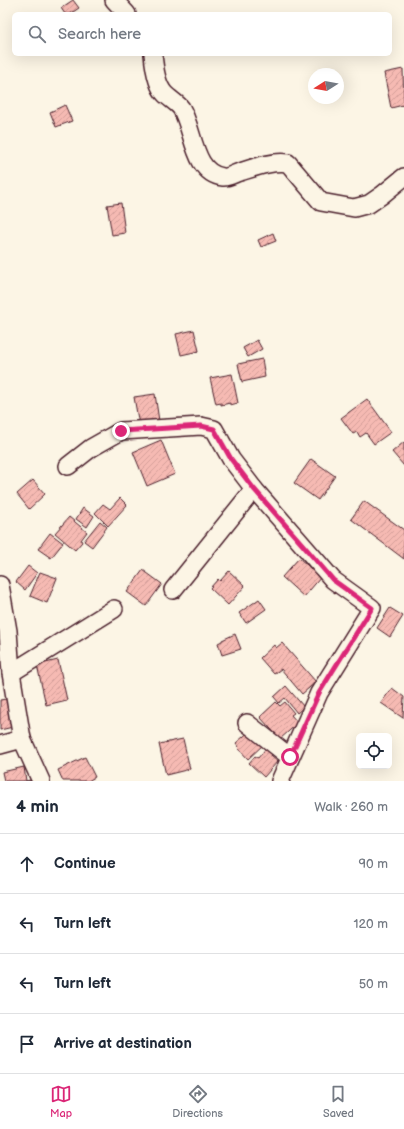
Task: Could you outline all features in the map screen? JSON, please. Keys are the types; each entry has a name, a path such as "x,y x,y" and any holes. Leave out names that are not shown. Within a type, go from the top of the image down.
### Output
{"street":[{"path":"114,0 125,12"},
{"path":"152,56 156,73 164,93 180,108 188,126 198,157 209,173 224,177 277,162 288,164 322,202 354,208 368,204 382,196 404,177"},
{"path":"68,466 91,448 121,431 201,426 214,429 231,459 254,489 333,580 372,608 319,693 280,781"},
{"path":"173,590 254,489"},
{"path":"0,585 8,631 11,673 22,739 41,781"},
{"path":"11,673 114,609"},
{"path":"247,723 290,757"},
{"path":"0,745 22,739"}],"building":[{"path":"73,0 79,8 73,12 64,12 61,8"},
{"path":"403,69 404,107 403,105 391,108 384,73"},
{"path":"65,105 72,121 56,127 50,112"},
{"path":"121,203 125,233 112,235 107,205"},
{"path":"273,233 276,241 261,247 258,240"},
{"path":"194,330 199,351 181,355 176,334"},
{"path":"257,340 262,349 248,357 243,348"},
{"path":"262,359 265,377 242,382 238,364"},
{"path":"232,374 238,403 230,405 230,403 221,405 221,403 216,404 210,378"},
{"path":"155,394 159,421 139,425 134,397"},
{"path":"367,399 391,432 374,444 366,433 360,437 357,432 353,434 341,418"},
{"path":"161,440 175,474 147,486 133,452"},
{"path":"404,442 404,466 392,452"},
{"path":"311,459 335,476 318,500 294,483"},
{"path":"33,480 45,494 29,509 17,494"},
{"path":"120,498 127,505 108,526 95,513 103,504 110,509"},
{"path":"364,501 404,530 404,559 351,519"},
{"path":"83,508 94,516 87,527 76,519"},
{"path":"69,517 87,532 81,540 82,542 75,550 55,533"},
{"path":"100,521 107,527 92,547 84,541"},
{"path":"50,533 63,543 51,558 38,549"},
{"path":"299,558 321,577 304,597 282,577"},
{"path":"28,566 37,573 25,590 16,582"},
{"path":"143,570 162,584 146,606 127,592"},
{"path":"229,571 245,586 228,605 210,588 218,579 220,581"},
{"path":"40,572 57,578 47,603 30,596"},
{"path":"259,599 266,609 246,623 239,613"},
{"path":"390,608 403,616 390,637 377,628"},
{"path":"235,634 241,649 222,655 218,643"},
{"path":"282,643 316,682 302,694 281,669 274,674 260,658 274,645 276,648"},
{"path":"58,660 67,700 46,705 37,665"},
{"path":"286,686 304,707 297,713 285,698 279,703 274,697"},
{"path":"392,688 404,697 403,718 381,703"},
{"path":"6,699 13,727 0,730 0,700"},
{"path":"276,702 280,706 285,702 294,713 291,715 298,723 280,739 260,717"},
{"path":"251,730 264,744 248,759 238,748 239,747 236,743"},
{"path":"183,739 190,769 166,775 159,744"},
{"path":"267,747 273,753 271,755 278,761 264,777 249,763 255,756 258,758"},
{"path":"85,757 95,777 88,781 63,781 58,770"},
{"path":"24,767 26,781 4,781 2,772"}],"route":[{"path":"121,431 201,426 214,429 231,459 254,489 333,580 372,608 319,693 290,757"}]}
